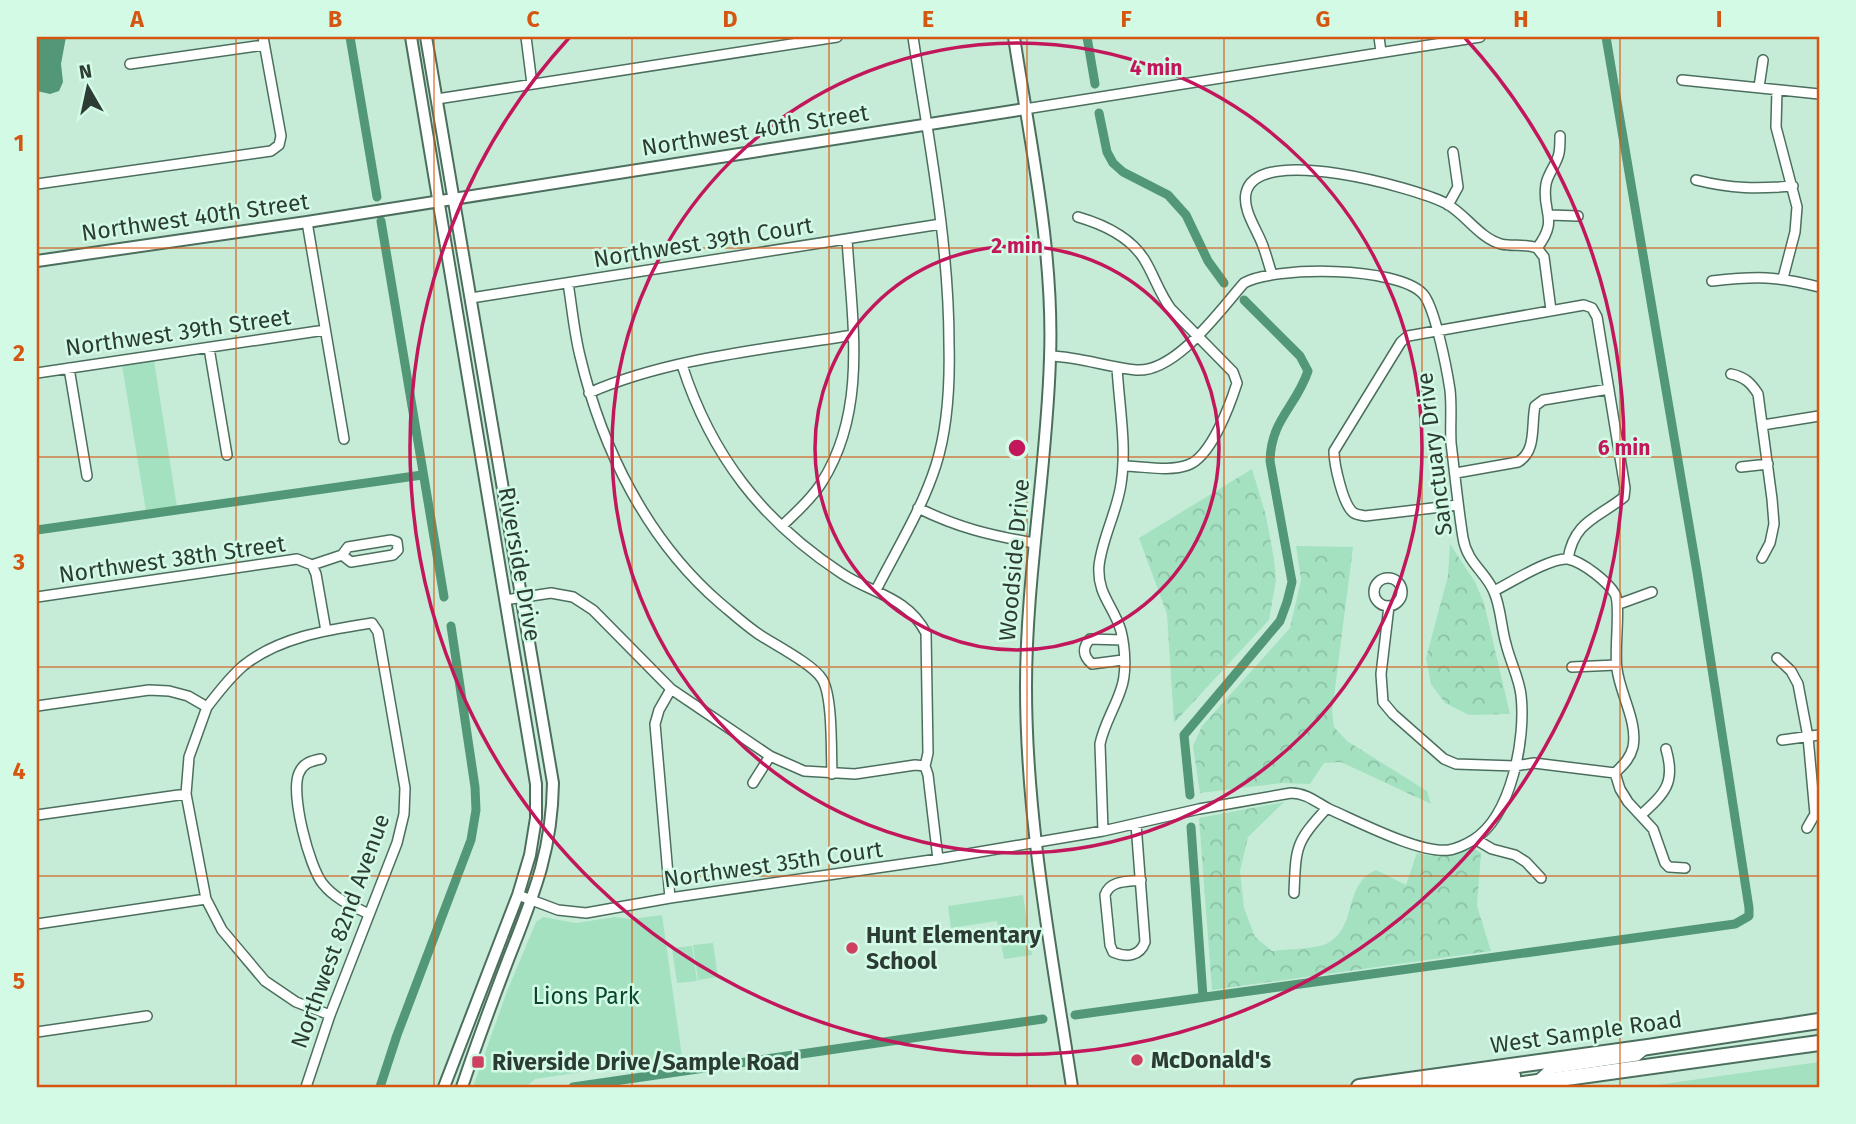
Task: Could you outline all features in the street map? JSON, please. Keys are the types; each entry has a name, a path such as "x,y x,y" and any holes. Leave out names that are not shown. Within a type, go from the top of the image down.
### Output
{"main road":[{"name":"West Sample Road","path":"1359,1087 1819,1020"},
{"name":"West Sample Road","path":"1501,1087 1554,1084 1819,1043"},
{"path":"1435,1087 1519,1076 1532,1063"}],"street":[{"name":"Riverside Drive","path":"411,37 536,784 530,855 518,895 444,1087"},
{"name":"Riverside Drive","path":"426,37 552,783 552,818 545,859 462,1087"},
{"path":"526,37 532,84"},
{"path":"437,99 816,38 837,37"},
{"path":"876,590 918,508 936,464 946,420 950,372 949,317 941,224 913,37"},
{"name":"Woodside Drive","path":"1014,37 1043,225 1051,356 1034,543 1026,687 1029,764 1036,842 1072,1087"},
{"path":"1378,37 1381,52"},
{"name":"Northwest 40th Street","path":"37,261 439,202 1480,37"},
{"path":"37,184 271,151 279,145 281,136 263,41 130,64"},
{"path":"1759,87 1763,60"},
{"path":"1682,80 1819,94"},
{"path":"1777,90 1776,127 1797,207 1795,232 1783,278"},
{"path":"1537,248 1546,237 1549,227 1546,181 1559,155 1560,136"},
{"path":"1448,205 1458,187 1452,152"},
{"path":"1272,274 1246,202 1246,191 1262,175 1300,169 1392,184 1424,194 1448,205 1489,238 1502,244 1526,243 1537,248 1544,257 1551,310"},
{"path":"1696,180 1750,190 1793,186"},
{"path":"1550,215 1578,216"},
{"path":"1078,217 1100,223 1132,245 1143,257 1162,297 1234,372 1237,383 1208,449 1200,458 1189,465 1175,467 1123,466"},
{"path":"307,222 344,439"},
{"name":"Northwest 39th Court","path":"471,298 941,224"},
{"path":"782,526 821,485 843,440 850,410 854,370 847,239"},
{"name":"Sanctuary Drive","path":"1051,356 1140,370 1156,367 1187,347 1244,283 1272,274 1363,273 1391,278 1413,286 1423,294 1431,306 1450,390 1451,442 1464,543 1472,564 1494,591 1521,692 1522,726 1508,796 1475,839"},
{"path":"1712,281 1756,276 1783,278 1819,287"},
{"path":"568,283 579,353 589,393 624,480 653,526 685,567 713,596 754,631 813,670 823,680 828,694 832,774"},
{"path":"1458,505 1365,516 1356,515 1348,507 1334,462 1334,451 1401,342 1408,336 1551,310 1584,305 1592,308 1597,317 1625,488 1624,497 1577,532 1570,544 1568,559"},
{"name":"Northwest 39th Street","path":"37,373 326,330"},
{"path":"589,393 610,384 682,365 853,335"},
{"path":"209,348 227,455"},
{"path":"682,365 695,403 731,469 759,505 818,558 845,576 908,608 926,633 928,753 925,766 938,859"},
{"path":"1103,831 1100,744 1103,730 1122,687 1123,660 1122,640 1115,615 1104,599 1099,568 1121,486 1123,466 1117,367"},
{"path":"69,368 87,476"},
{"path":"1731,374 1741,376 1751,383 1758,394 1773,524 1770,543 1762,558"},
{"path":"1456,473 1518,462 1526,458 1531,449 1535,406 1543,400 1609,388"},
{"path":"1763,425 1819,416"},
{"path":"1741,467 1768,464"},
{"path":"918,508 952,524 986,535 1034,543"},
{"name":"Northwest 38th Street","path":"37,597 297,559 312,565 342,555 348,547 391,540 397,542 398,550 393,555 351,562 342,555"},
{"path":"1390,606 1381,690 1383,702 1444,759 1456,764 1516,766 1534,763 1615,773 1628,761 1633,731 1616,665 1615,640 1619,604 1615,594 1603,580 1568,559 1554,562 1494,591"},
{"name":"Northwest 38th Street","path":"312,565 316,573 326,631"},
{"path":"1619,604 1652,592"},
{"path":"505,600 551,593 573,597 593,610 671,689 770,756 804,771 855,774 915,765 925,766"},
{"name":"Northwest 82nd Avenue","path":"306,1087 330,1015 397,843 404,814 405,788 378,632 372,623 326,631"},
{"path":"326,631 292,639 244,665 207,708 189,757 186,794 206,899 222,930 265,981 296,1003 330,1015"},
{"path":"1122,640 1090,639 1085,645 1084,653 1092,664 1123,660"},
{"path":"1777,657 1791,671 1798,684 1808,737 1815,814 1807,828"},
{"path":"1572,667 1616,665"},
{"path":"670,898 655,724 659,710 671,689"},
{"path":"37,706 149,690 188,696 207,708"},
{"path":"1782,740 1819,735"},
{"path":"1641,815 1662,796 1669,781 1671,766 1667,749"},
{"path":"753,783 770,756"},
{"path":"321,759 307,762 296,779 306,846 312,867 323,884 338,899 369,914"},
{"path":"1615,773 1628,802 1658,838 1665,863 1670,867 1685,868"},
{"path":"1036,842 1103,831 1199,809 1302,793 1327,808 1410,843 1431,849 1450,850 1475,839 1492,849 1515,855 1541,878"},
{"path":"37,815 186,794"},
{"path":"1294,893 1296,852 1300,840 1327,808"},
{"path":"1136,824 1146,942 1136,954 1122,956 1113,952 1110,945 1105,895 1108,888 1114,884 1140,880"},
{"name":"Northwest 35th Court","path":"518,895 558,910 586,913 1036,842"},
{"path":"37,924 206,899"},
{"path":"37,1032 147,1016"},
{"path":"1535,1085 1550,1069 1637,1056 1648,1047"}],"green space":[{"path":"154,361 177,507 146,511 122,365"},
{"path":"1252,469 1266,516 1274,559 1276,580 1269,620 1174,723 1167,614 1139,538"},
{"path":"1450,544 1475,582 1484,603 1510,714 1469,715 1445,703 1431,684 1426,658 1448,576"},
{"path":"1296,546 1353,547 1332,712 1334,727 1347,741 1427,791 1431,804 1341,762 1324,763 1310,784 1282,783 1200,793 1193,746 1202,726 1290,628 1301,580"},
{"path":"1284,802 1248,837 1240,871 1244,908 1255,937 1272,951 1321,946 1336,937 1343,928 1358,885 1376,870 1406,885 1417,853 1438,856 1473,848 1481,853 1477,906 1491,951 1212,990 1199,818"},
{"path":"1023,895 1032,955 1004,959 997,921 951,928 948,906"},
{"name":"Lions Park","path":"662,915 682,1057 535,1079 526,1087 473,1087 506,994 536,922 543,917 576,923 615,917 630,919"},
{"path":"713,943 718,977 698,980 693,945"},
{"path":"692,946 697,981 677,983 672,948"},
{"path":"1819,1062 1819,1087 1643,1087"}],"shaded area":[{"path":"37,37 66,37 61,64 63,82 59,91 50,94 37,91"}],"waterway":[{"path":"350,37 377,197"},
{"path":"1087,37 1095,84"},
{"path":"1075,1015 1735,924 1749,916 1697,572 1606,37"},
{"path":"1099,113 1107,152 1113,163 1123,172 1168,195 1186,215 1208,261 1224,283"},
{"path":"381,221 444,597"},
{"path":"1190,795 1184,735 1280,621 1292,582 1270,461 1271,447 1279,424 1308,371 1300,356 1244,300"},
{"path":"37,530 422,475"},
{"path":"380,1087 471,840 476,810 475,787 451,626"},
{"path":"1191,827 1203,997"},
{"path":"573,1087 1043,1019"}],"place":[{"name":"Hunt Elementary School","path":"852,948"},
{"name":"McDonald's","path":"1137,1060"},
{"name":"Riverside Drive/Sample Road","path":"478,1062"}]}
